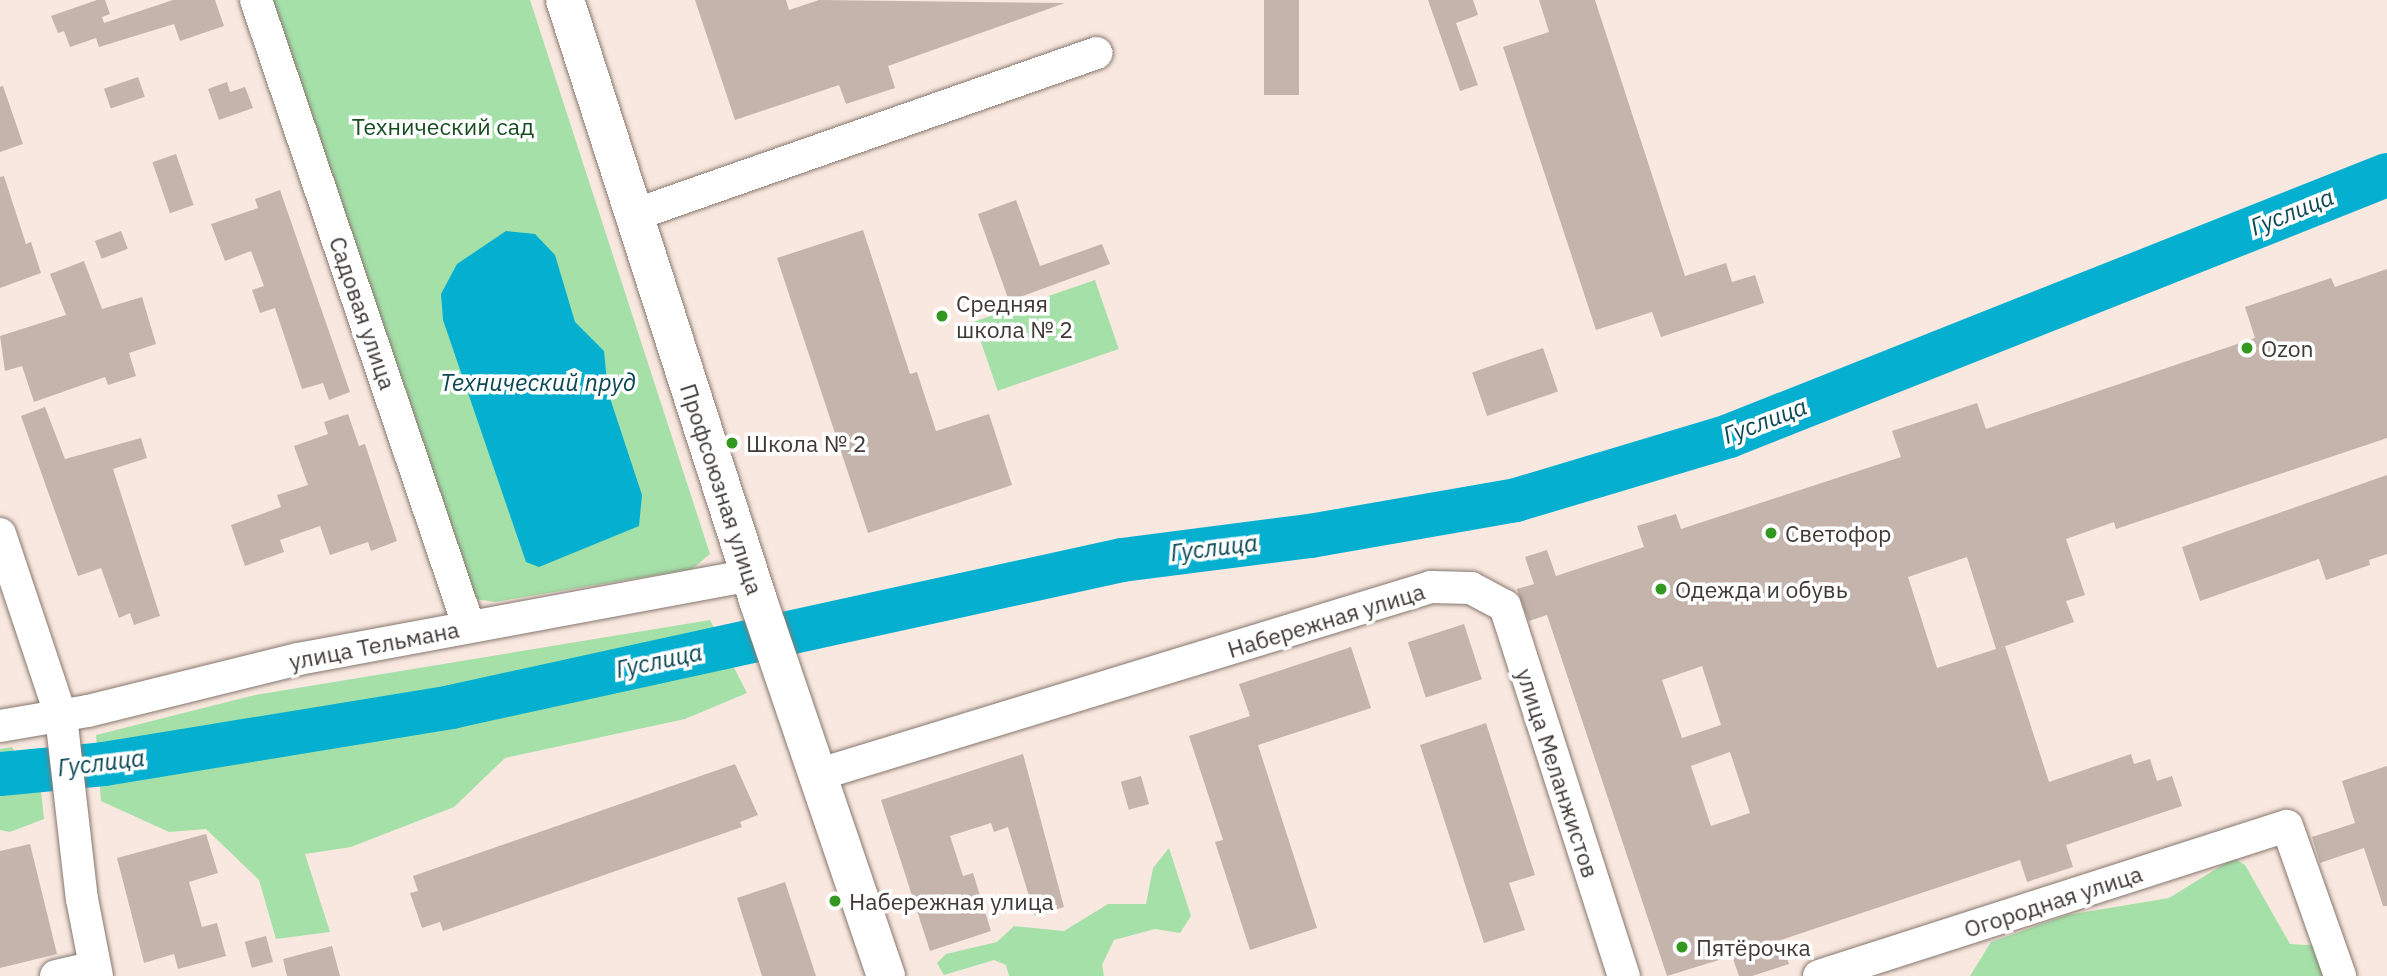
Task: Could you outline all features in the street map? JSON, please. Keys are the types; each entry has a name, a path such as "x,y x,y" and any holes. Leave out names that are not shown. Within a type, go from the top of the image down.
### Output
{"main road":[{"name":"Профсоюзная улица","path":"565,0 761,611 820,774 886,976"}],"street":[{"name":"Садовая улица","path":"256,0 469,627"},
{"path":"634,215 1096,53"},
{"path":"0,534 62,731 96,971 56,976"},
{"name":"улица Тельмана","path":"0,726 62,731 298,659 750,575"},
{"name":"Набережная улица","path":"820,774 1431,587 1471,588"},
{"name":"улица Меланжистов","path":"1471,588 1504,606 1624,976"},
{"name":"Огородная улица","path":"1819,976 2287,826 2340,976"}],"green space":[{"name":"Технический сад","path":"273,0 530,0 710,554 692,569 495,602 475,599"},
{"path":"1095,280 1119,349 998,391 974,322"},
{"path":"710,620 747,693 685,719 505,758 454,807 351,847 305,854 330,932 276,939 259,880 206,829 169,832 101,801 96,735 255,695"},
{"path":"12,747 41,791 44,819 10,832 0,830 0,749"},
{"path":"1169,848 1191,916 1180,933 1155,929 1114,940 1102,965 1104,976 1009,976 1006,965 994,960 944,975 937,963 946,954 997,942 1014,926 1064,931 1108,904 1146,904 1153,868"},
{"path":"2234,858 2245,865 2290,944 2323,946 2325,976 1970,976 1991,942 2067,915 2169,898"}],"water":[{"name":"Технический пруд","path":"506,231 535,234 555,255 575,322 604,351 608,392 642,495 639,526 539,567 526,562 443,320 441,294 457,264"}],"building":[{"path":"97,0 105,0 110,14 102,17 104,23 173,0 215,0 224,26 180,41 174,24 99,47 96,38 70,47 64,31 58,33 51,16"},
{"path":"695,0 786,0 789,10 819,0 1065,3 888,66 895,88 846,104 839,85 735,120"},
{"path":"1264,0 1299,0 1299,95 1264,95"},
{"path":"1428,0 1473,0 1478,15 1456,23 1478,85 1460,91"},
{"path":"1539,0 1595,0 1685,276 1726,263 1732,282 1755,275 1764,303 1661,337 1652,312 1596,330 1503,47 1549,32"},
{"path":"138,77 145,97 111,109 104,89"},
{"path":"227,82 230,92 245,87 253,108 219,120 208,89"},
{"path":"3,86 23,144 0,152 0,87"},
{"path":"176,154 194,205 170,213 152,162"},
{"path":"4,176 26,244 31,242 41,273 0,288 0,177"},
{"path":"280,190 350,392 329,400 323,383 302,389 275,308 260,313 252,290 264,286 251,251 225,261 211,224 258,208 255,199"},
{"path":"1016,200 1040,266 1102,244 1110,264 1009,301 978,214"},
{"path":"863,230 910,374 917,372 936,431 989,414 1012,485 868,533 777,258"},
{"path":"121,231 128,249 102,259 95,241"},
{"path":"84,261 102,309 142,297 156,344 129,353 136,376 108,385 105,377 34,402 22,366 5,371 0,336 66,315 50,274"},
{"path":"2387,269 2387,438 2116,529 2114,522 2066,539 2085,595 2066,601 2074,622 2005,646 2049,782 2131,754 2134,764 2150,759 2157,781 2172,776 2182,806 2066,845 2073,867 2027,882 2020,860 1781,940 1789,964 1752,976 1739,976 1732,956 1667,976 1547,615 1529,621 1517,589 1534,584 1525,557 1547,550 1556,576 1644,547 1637,526 1676,514 1681,529 1901,457 1892,431 1977,403 1986,429 2255,338 2245,307 2331,278 2335,287","holes":["1967,557 1996,649 1937,668 1908,577","1702,666 1721,725 1682,738 1662,680","1730,752 1750,813 1711,826 1691,766"]},
{"path":"1543,348 1558,391 1487,416 1472,372"},
{"path":"45,407 65,459 141,438 147,458 113,469 160,616 134,625 130,613 119,618 101,568 78,576 21,416"},
{"path":"348,414 359,446 365,444 397,541 371,551 368,542 330,555 320,526 280,540 284,552 245,566 231,525 281,507 277,495 308,485 294,446 328,434 324,422"},
{"path":"2387,475 2387,554 2369,560 2370,565 2326,580 2319,559 2200,601 2182,547"},
{"path":"1464,624 1482,679 1426,697 1408,642"},
{"path":"1351,647 1371,708 1258,745 1317,928 1250,950 1215,842 1223,840 1189,736 1250,716 1239,684"},
{"path":"1486,723 1535,875 1509,883 1525,930 1484,943 1420,745"},
{"path":"1023,754 1064,907 1035,916 1008,827 994,832 991,823 950,836 963,876 973,873 991,931 930,951 881,800"},
{"path":"735,764 758,815 740,822 742,827 443,931 440,922 422,928 410,893 418,891 413,876"},
{"path":"2387,766 2387,906 2383,906 2364,848 2320,863 2312,837 2355,823 2342,781"},
{"path":"1141,776 1149,804 1129,810 1121,782"},
{"path":"206,834 218,873 189,882 202,927 217,923 226,956 178,969 174,954 144,963 117,858"},
{"path":"30,844 57,954 0,968 0,851"},
{"path":"785,882 816,976 762,976 737,898"},
{"path":"266,936 273,962 252,968 245,942"},
{"path":"332,946 340,976 287,976 283,959"}],"waterway":[{"name":"Гуслица","path":"0,774 104,764 451,707 1122,560 1310,536 1516,500 1729,436 2387,175"}],"place":[{"name":"Средняя школа № 2","path":"942,316"},
{"name":"Ozon","path":"2247,348"},
{"name":"Школа № 2","path":"732,443"},
{"name":"Светофор","path":"1771,533"},
{"name":"Одежда и обувь","path":"1661,589"},
{"name":"Набережная улица","path":"835,901"},
{"name":"Пятёрочка","path":"1682,947"}]}
